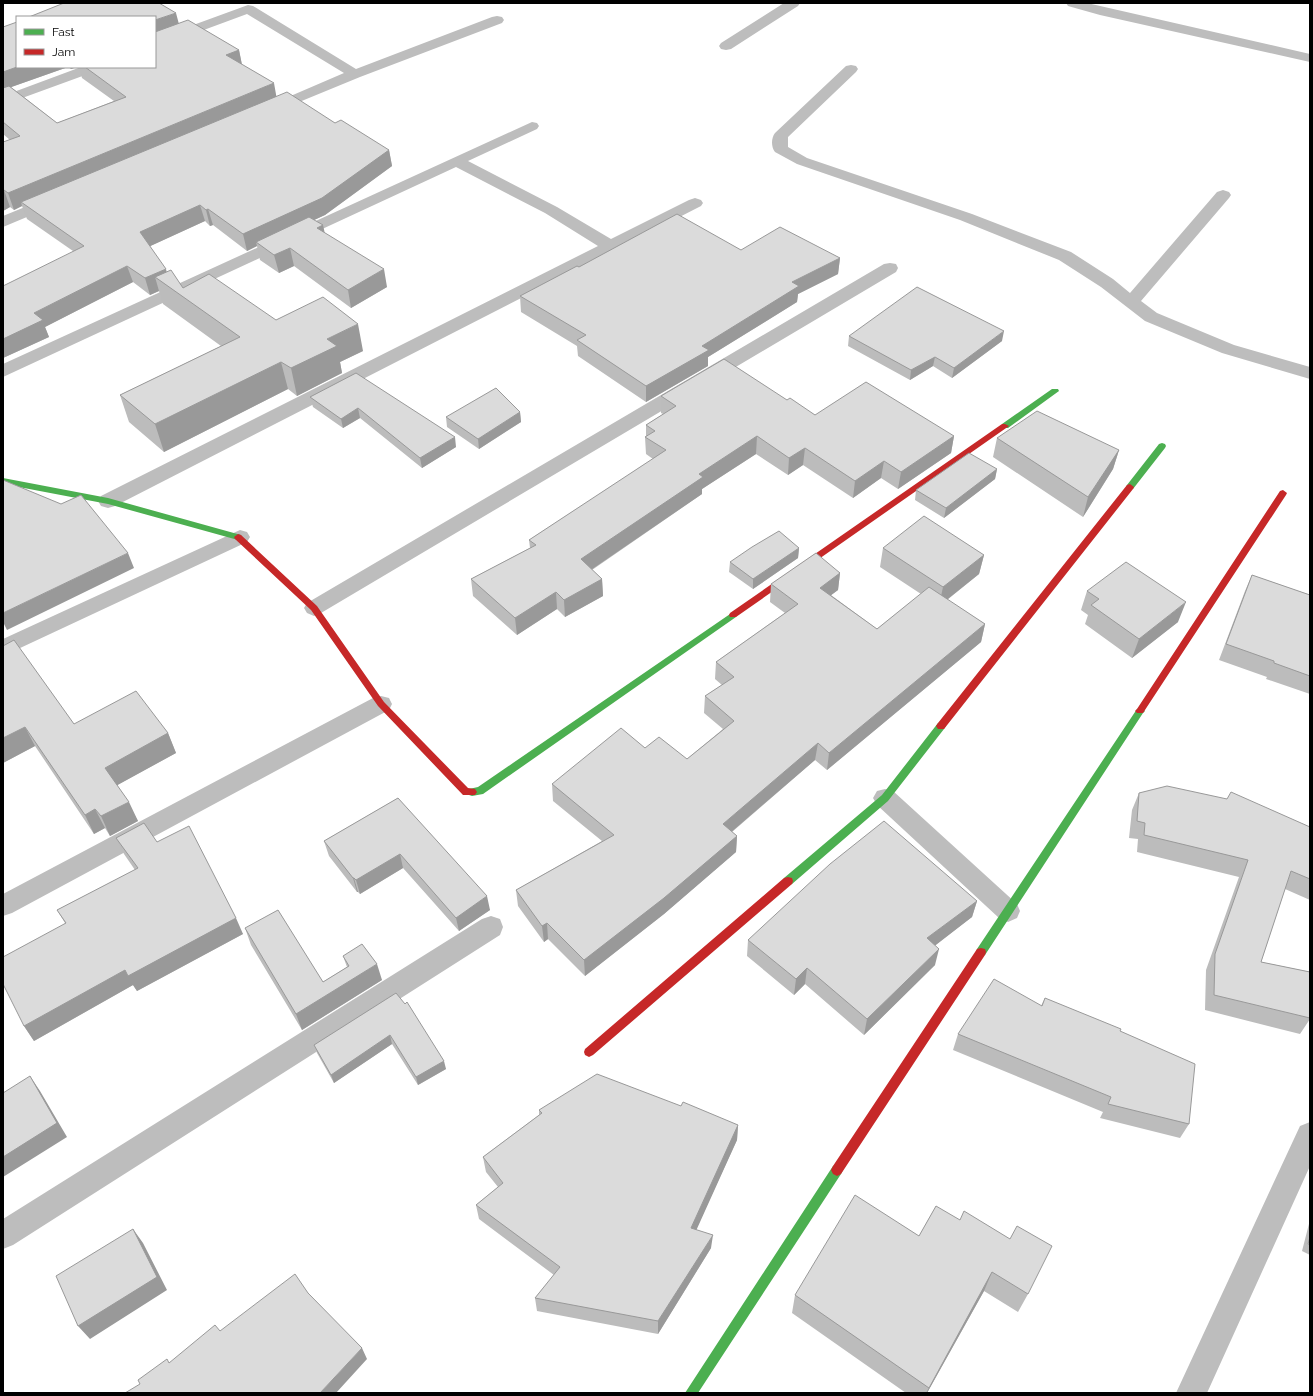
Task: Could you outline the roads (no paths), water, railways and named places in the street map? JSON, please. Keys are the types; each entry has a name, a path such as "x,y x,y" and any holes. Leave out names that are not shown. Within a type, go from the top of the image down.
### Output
{"street":[{"path":"726,46 793,3"},
{"path":"1073,3 1100,11 1310,58"},
{"path":"156,44 248,9 355,74"},
{"path":"259,114 355,74 498,20"},
{"path":"3,101 91,68"},
{"path":"851,69 780,136 780,149 802,161 966,217 1064,256 1107,284 1151,317 1228,349 1310,373"},
{"path":"3,371 532,126"},
{"path":"456,161 551,210 610,246"},
{"path":"3,222 69,194"},
{"path":"1131,302 1223,195"},
{"path":"108,501 695,203"},
{"path":"314,608 890,268"},
{"path":"3,481 108,501 240,537 314,608 381,704 466,792 480,792 1055,391"},
{"path":"589,1052 885,798 1162,446"},
{"path":"691,1393 1283,493"},
{"path":"3,648 240,537"},
{"path":"3,906 381,704"},
{"path":"885,798 1008,911"},
{"path":"3,1235 491,927"},
{"path":"1191,1393 1310,1135"}]}
